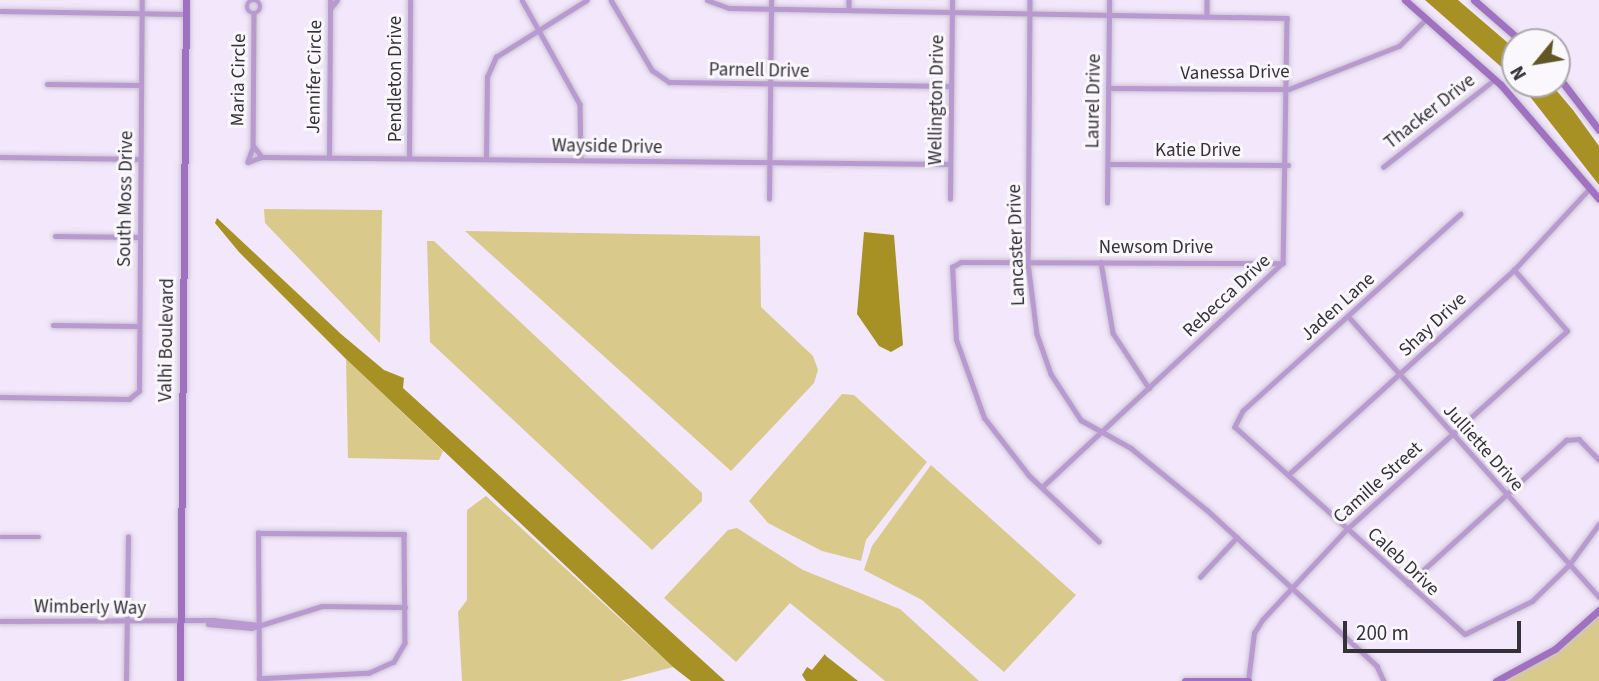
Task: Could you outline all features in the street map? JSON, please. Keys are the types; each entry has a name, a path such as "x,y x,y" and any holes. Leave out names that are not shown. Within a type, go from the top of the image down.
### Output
{"street":[{"name":"South Moss Drive","path":"0,397 136,397 142,0"},
{"name":"Valhi Boulevard","path":"180,681 186,0"},
{"path":"330,0 330,9"},
{"name":"Jennifer Circle","path":"329,158 330,9 337,0"},
{"name":"Pendleton Drive","path":"409,159 410,0"},
{"path":"522,0 580,104 581,160"},
{"path":"486,159 490,67 505,48 587,0"},
{"name":"Parnell Drive","path":"611,0 662,79 771,85 951,86"},
{"path":"707,0 729,8 1207,13 1207,0"},
{"path":"769,199 771,0"},
{"path":"849,0 849,10"},
{"name":"Wellington Drive","path":"950,200 952,0"},
{"name":"Lancaster Drive","path":"1030,0 1028,263 1037,334 1051,374 1082,420 1102,434 1131,447 1237,537 1377,666 1384,681"},
{"name":"Laurel Drive","path":"1107,203 1109,0"},
{"path":"1405,0 1495,79 1599,200"},
{"path":"1474,0 1506,28"},
{"path":"1483,8 1488,0"},
{"path":"0,11 186,13"},
{"name":"Maria Circle","path":"253,148 262,157 248,162 253,148 254,13"},
{"name":"Rebecca Drive","path":"1043,487 1283,263 1289,89 1286,16 1207,13"},
{"name":"Vanessa Drive","path":"1108,88 1289,89 1399,46 1427,18"},
{"name":"Thacker Drive","path":"1383,167 1495,79"},
{"path":"47,84 141,85"},
{"path":"1571,93 1599,130"},
{"path":"0,157 140,159"},
{"name":"Wayside Drive","path":"262,157 950,163"},
{"name":"Katie Drive","path":"1108,164 1288,165"},
{"name":"Shay Drive","path":"1288,475 1514,270 1590,188"},
{"name":"Jaden Lane","path":"1234,421 1461,214"},
{"path":"55,236 139,237"},
{"path":"1101,261 1113,333 1149,388"},
{"name":"Newsom Drive","path":"1043,487 1005,451 984,418 961,360 949,275 961,262 1283,263"},
{"name":"Camille Street","path":"1248,681 1257,626 1347,529 1567,331 1514,270"},
{"name":"Julliette Drive","path":"1348,316 1599,597"},
{"path":"53,325 138,326"},
{"name":"Caleb Drive","path":"1234,421 1288,475 1465,634 1532,601 1569,565"},
{"path":"1408,584 1573,438 1599,460"},
{"path":"1043,487 1099,542"},
{"path":"1569,565 1599,524"},
{"path":"258,533 404,534 405,607 405,643 383,670 259,679 258,533"},
{"path":"0,537 39,537"},
{"path":"126,681 128,537"},
{"path":"1200,577 1237,537"},
{"name":"Wimberly Way","path":"0,621 258,625 322,606 405,607"},
{"path":"1496,681 1556,649 1599,610"},
{"path":"1185,681 1248,681"}],"shaded area":[{"path":"1425,0 1458,0 1501,37 1501,67"},
{"path":"1531,98 1563,98 1573,110 1599,146 1599,185"},
{"path":"264,209 382,210 380,343 265,223"},
{"path":"217,218 341,334 384,370 404,378 403,388 725,681 691,681 673,667 346,359 239,252 215,223"},
{"path":"465,231 760,236 761,307 813,356 818,370 814,383 731,471"},
{"path":"864,232 894,235 903,345 891,352 879,346 857,314"},
{"path":"427,241 434,241 702,493 702,501 652,550 430,342"},
{"path":"346,359 443,451 439,460 348,458"},
{"path":"842,394 854,395 927,462 866,540 861,561 822,551 768,523 749,501"},
{"path":"931,465 1076,595 1004,672 922,600 864,570 872,546"},
{"path":"486,496 673,667 620,681 462,681 458,612 467,600 467,510"},
{"path":"737,528 803,570 900,609 979,681 885,681 790,603 736,662 664,598 728,530"},
{"path":"1599,616 1599,681 1505,681 1558,651"},
{"path":"825,654 858,681 806,681 802,675 807,667 812,670"}]}
